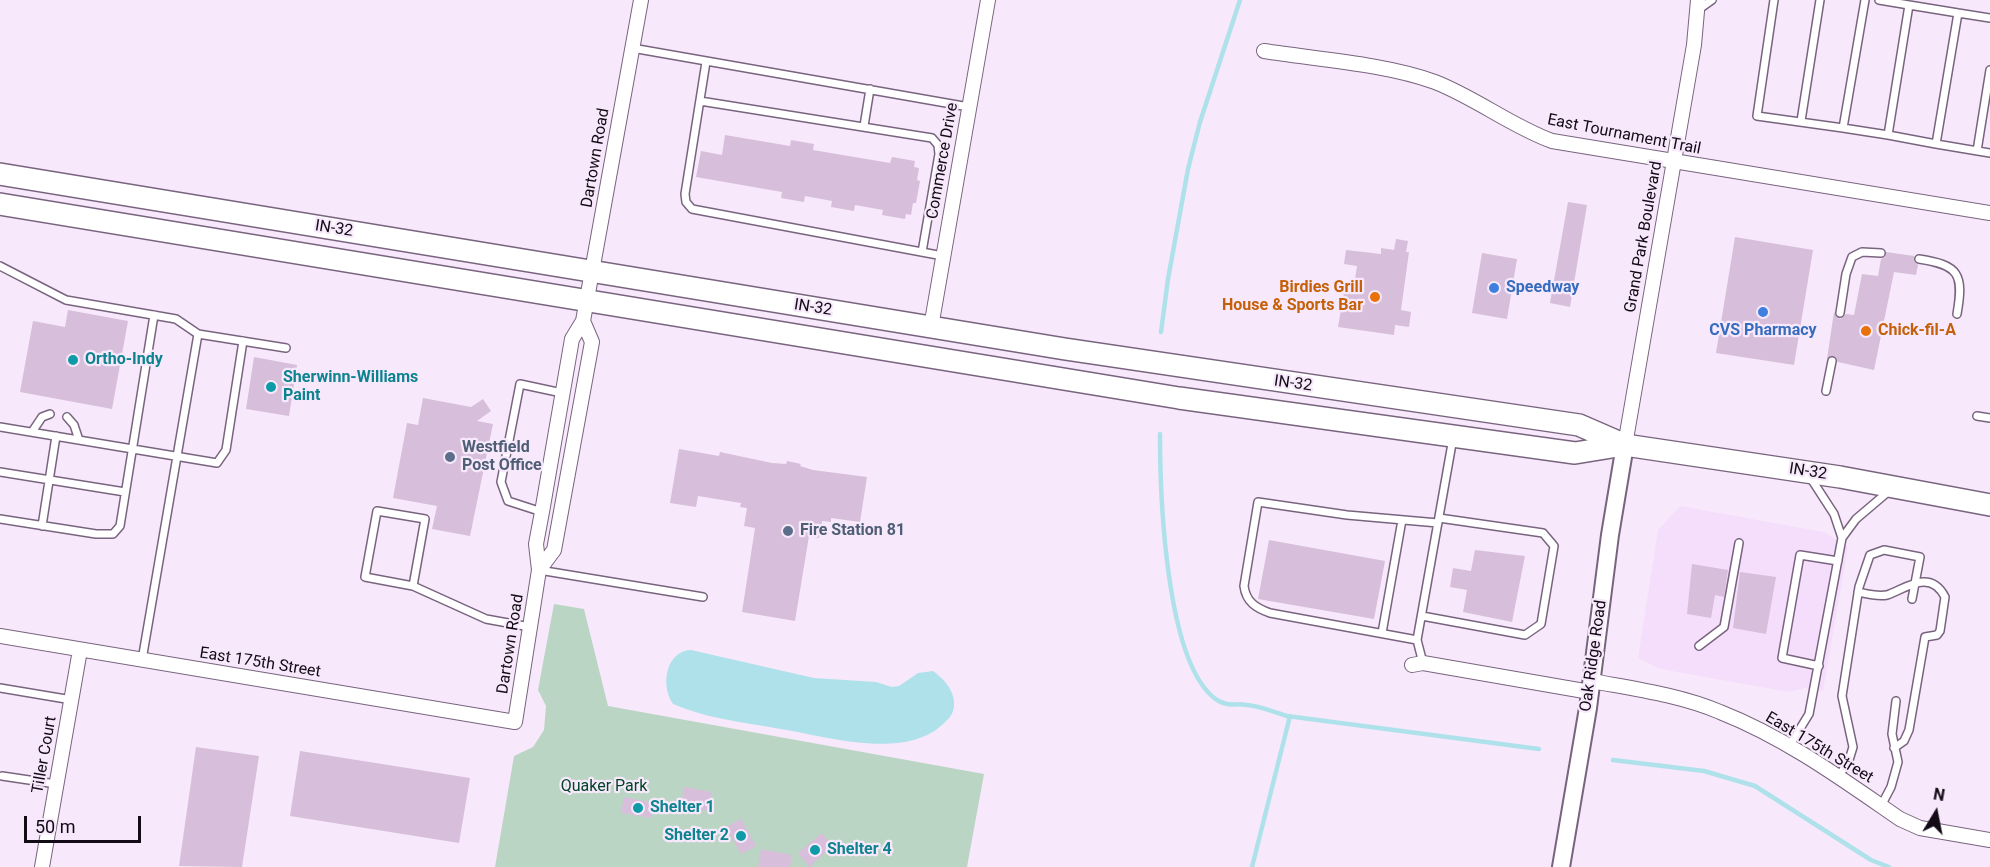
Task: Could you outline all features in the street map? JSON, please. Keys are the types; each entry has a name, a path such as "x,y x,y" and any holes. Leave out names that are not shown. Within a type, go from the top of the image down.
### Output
{"main road":[{"name":"IN-32","path":"0,174 1207,372 1579,426 1625,444 1895,486 1990,505"},
{"name":"IN-32","path":"0,204 1179,398 1575,453 1625,444"}],"street":[{"name":"Dartown Road","path":"515,722 539,570 536,544 562,393 572,339 584,321 641,0"},
{"name":"Commerce Drive","path":"931,327 988,0"},
{"name":"Grand Park Boulevard","path":"1625,444 1675,162 1698,5"},
{"name":"East Tournament Trail","path":"1264,51 1413,76 1452,89 1525,131 1552,141 1990,213"},
{"name":"Dartown Road","path":"539,570 554,550 583,396 592,342 584,321"},
{"name":"Oak Ridge Road","path":"1561,867 1591,686 1610,535 1625,444"},
{"name":"East 175th Street","path":"0,636 515,722"},
{"name":"Tiller Court","path":"42,867 80,650"},
{"name":"East 175th Street","path":"1418,664 1666,695 1719,711 1790,745 1900,819 1920,828 1990,840"}],"lane":[{"path":"1698,5 1712,0"},
{"path":"1774,0 1756,116 1801,121 1990,153"},
{"path":"1801,121 1820,0"},
{"path":"1843,128 1865,0"},
{"path":"1879,0 1990,18"},
{"path":"1887,135 1910,5"},
{"path":"1936,144 1958,12"},
{"path":"632,48 969,106"},
{"path":"706,62 685,194 686,202 692,209 944,256"},
{"path":"1977,151 1990,70"},
{"path":"864,126 870,89"},
{"path":"700,100 932,138 938,145 922,252"},
{"path":"1840,313 1846,274 1852,257 1862,252 1881,253"},
{"path":"1919,259 1950,266 1958,276 1961,285 1958,314"},
{"path":"0,266 66,300 176,319 198,334 286,348"},
{"path":"0,519 96,534 113,534 120,526 154,315"},
{"path":"142,660 198,334"},
{"path":"0,427 217,463 226,450 243,341"},
{"path":"1826,391 1832,361"},
{"path":"542,512 508,501 502,488 520,384 562,393"},
{"path":"32,432 42,417 50,414"},
{"path":"1977,416 1990,418"},
{"path":"67,417 75,425 79,440"},
{"path":"42,526 56,436"},
{"path":"1418,664 1417,640 1453,436"},
{"path":"1805,471 1834,514 1842,538"},
{"path":"0,472 125,492"},
{"path":"1790,745 1809,714 1842,538 1856,519 1895,486"},
{"path":"1417,640 1270,613 1252,604 1245,595 1244,586 1258,502 1401,520 1438,520 1542,533 1554,546 1541,624 1525,634 1422,616"},
{"path":"413,586 425,519 378,511 364,577 413,586 486,620 530,627"},
{"path":"1382,633 1401,520"},
{"path":"1699,646 1724,627 1739,543"},
{"path":"1839,776 1849,760 1853,747 1841,703 1858,592 1870,555 1879,550 1920,557 1912,599"},
{"path":"1819,666 1782,658 1800,555 1838,561"},
{"path":"539,570 703,597"},
{"path":"1858,592 1886,595 1915,582 1936,587 1942,591 1945,602 1940,631 1936,635 1925,637 1909,730 1904,741 1894,748"},
{"path":"0,688 72,700"},
{"path":"1881,806 1897,768 1892,734 1896,701"},
{"path":"2,776 56,784"}],"shaded area":[{"path":"1680,506 1824,532 1848,547 1823,691 1805,688 1789,692 1660,669 1638,658 1658,530"}],"green space":[{"name":"Quaker Park","path":"554,604 584,609 608,706 984,774 967,867 495,867 514,756 533,747 544,730 546,706 538,690"}],"water":[{"path":"691,650 814,678 876,682 892,687 899,686 918,673 933,671 951,690 954,708 943,724 926,735 907,742 885,744 839,740 710,716 673,704 669,696 666,679 671,663 676,656"}],"building":[{"path":"725,135 790,146 791,140 814,144 813,150 890,163 892,157 915,161 914,167 919,168 917,180 920,181 916,203 913,203 911,215 906,214 905,219 882,215 883,210 855,205 854,211 831,207 832,201 805,196 804,202 781,198 782,192 696,177 701,151 722,155"},
{"path":"1568,202 1587,205 1570,307 1550,303"},
{"name":"CVS Pharmacy","path":"1735,237 1813,250 1794,365 1716,353"},
{"path":"1396,239 1408,241 1406,252 1409,252 1401,310 1411,312 1409,327 1395,325 1394,335 1338,327 1344,292 1353,293 1357,266 1344,264 1346,250 1381,254 1381,248 1394,250"},
{"path":"1886,252 1914,256 1914,261 1918,265 1916,275 1894,272 1874,370 1838,362 1834,356 1827,359 1834,312 1840,319 1846,314 1854,315 1862,274 1878,276 1881,259 1885,257"},
{"path":"1482,253 1517,259 1507,319 1472,313"},
{"name":"Ortho-Indy","path":"68,310 128,321 112,409 20,392 33,321 65,327"},
{"name":"Sherwinn-Williams Paint","path":"254,357 297,365 289,416 246,409"},
{"name":"Westfield Post Office","path":"423,398 471,407 483,399 491,411 477,421 493,424 470,536 432,529 437,506 393,498 407,423 418,425"},
{"name":"Fire Station 81","path":"679,449 719,456 720,452 772,463 786,464 787,461 813,470 867,477 860,522 831,518 831,522 822,521 819,538 809,536 795,621 742,612 755,528 744,526 747,508 740,507 741,503 698,496 696,507 670,503"},
{"path":"1269,540 1385,561 1374,619 1258,599"},
{"path":"1475,550 1525,556 1512,622 1463,612 1467,590 1450,587 1453,568 1471,571"},
{"path":"1692,564 1728,570 1724,597 1715,595 1711,618 1687,614"},
{"path":"1740,572 1776,577 1766,634 1733,628"},
{"path":"196,747 259,756 242,867 179,866"},
{"path":"300,751 470,778 459,843 290,816"},
{"path":"684,787 712,792 708,811 681,806"},
{"name":"Shelter 1","path":"624,797 654,803 651,818 621,813"},
{"name":"Shelter 2","path":"741,819 756,846 741,854 726,827"},
{"name":"Shelter 4","path":"822,833 833,846 809,867 798,853"},
{"path":"761,849 792,855 790,867 758,867"}],"waterway":[{"path":"1161,332 1188,169 1200,122 1240,0"},
{"path":"1160,434 1164,535 1176,616 1186,652 1200,681 1217,700 1228,704 1257,707 1287,716 1539,749"},
{"path":"1252,867 1290,716"},
{"path":"1613,760 1704,771 1755,786 1871,860 1889,867"}],"place":[{"name":"Speedway","path":"1494,288"},
{"name":"Birdies Grill House & Sports Bar","path":"1375,297"},
{"name":"CVS Pharmacy","path":"1763,312"},
{"name":"Chick-fil-A","path":"1866,331"},
{"name":"Ortho-Indy","path":"73,360"},
{"name":"Sherwinn-Williams Paint","path":"271,387"},
{"name":"Westfield Post Office","path":"450,457"},
{"name":"Fire Station 81","path":"788,531"},
{"name":"Shelter 1","path":"638,808"},
{"name":"Shelter 2","path":"741,836"},
{"name":"Shelter 4","path":"815,850"}]}
